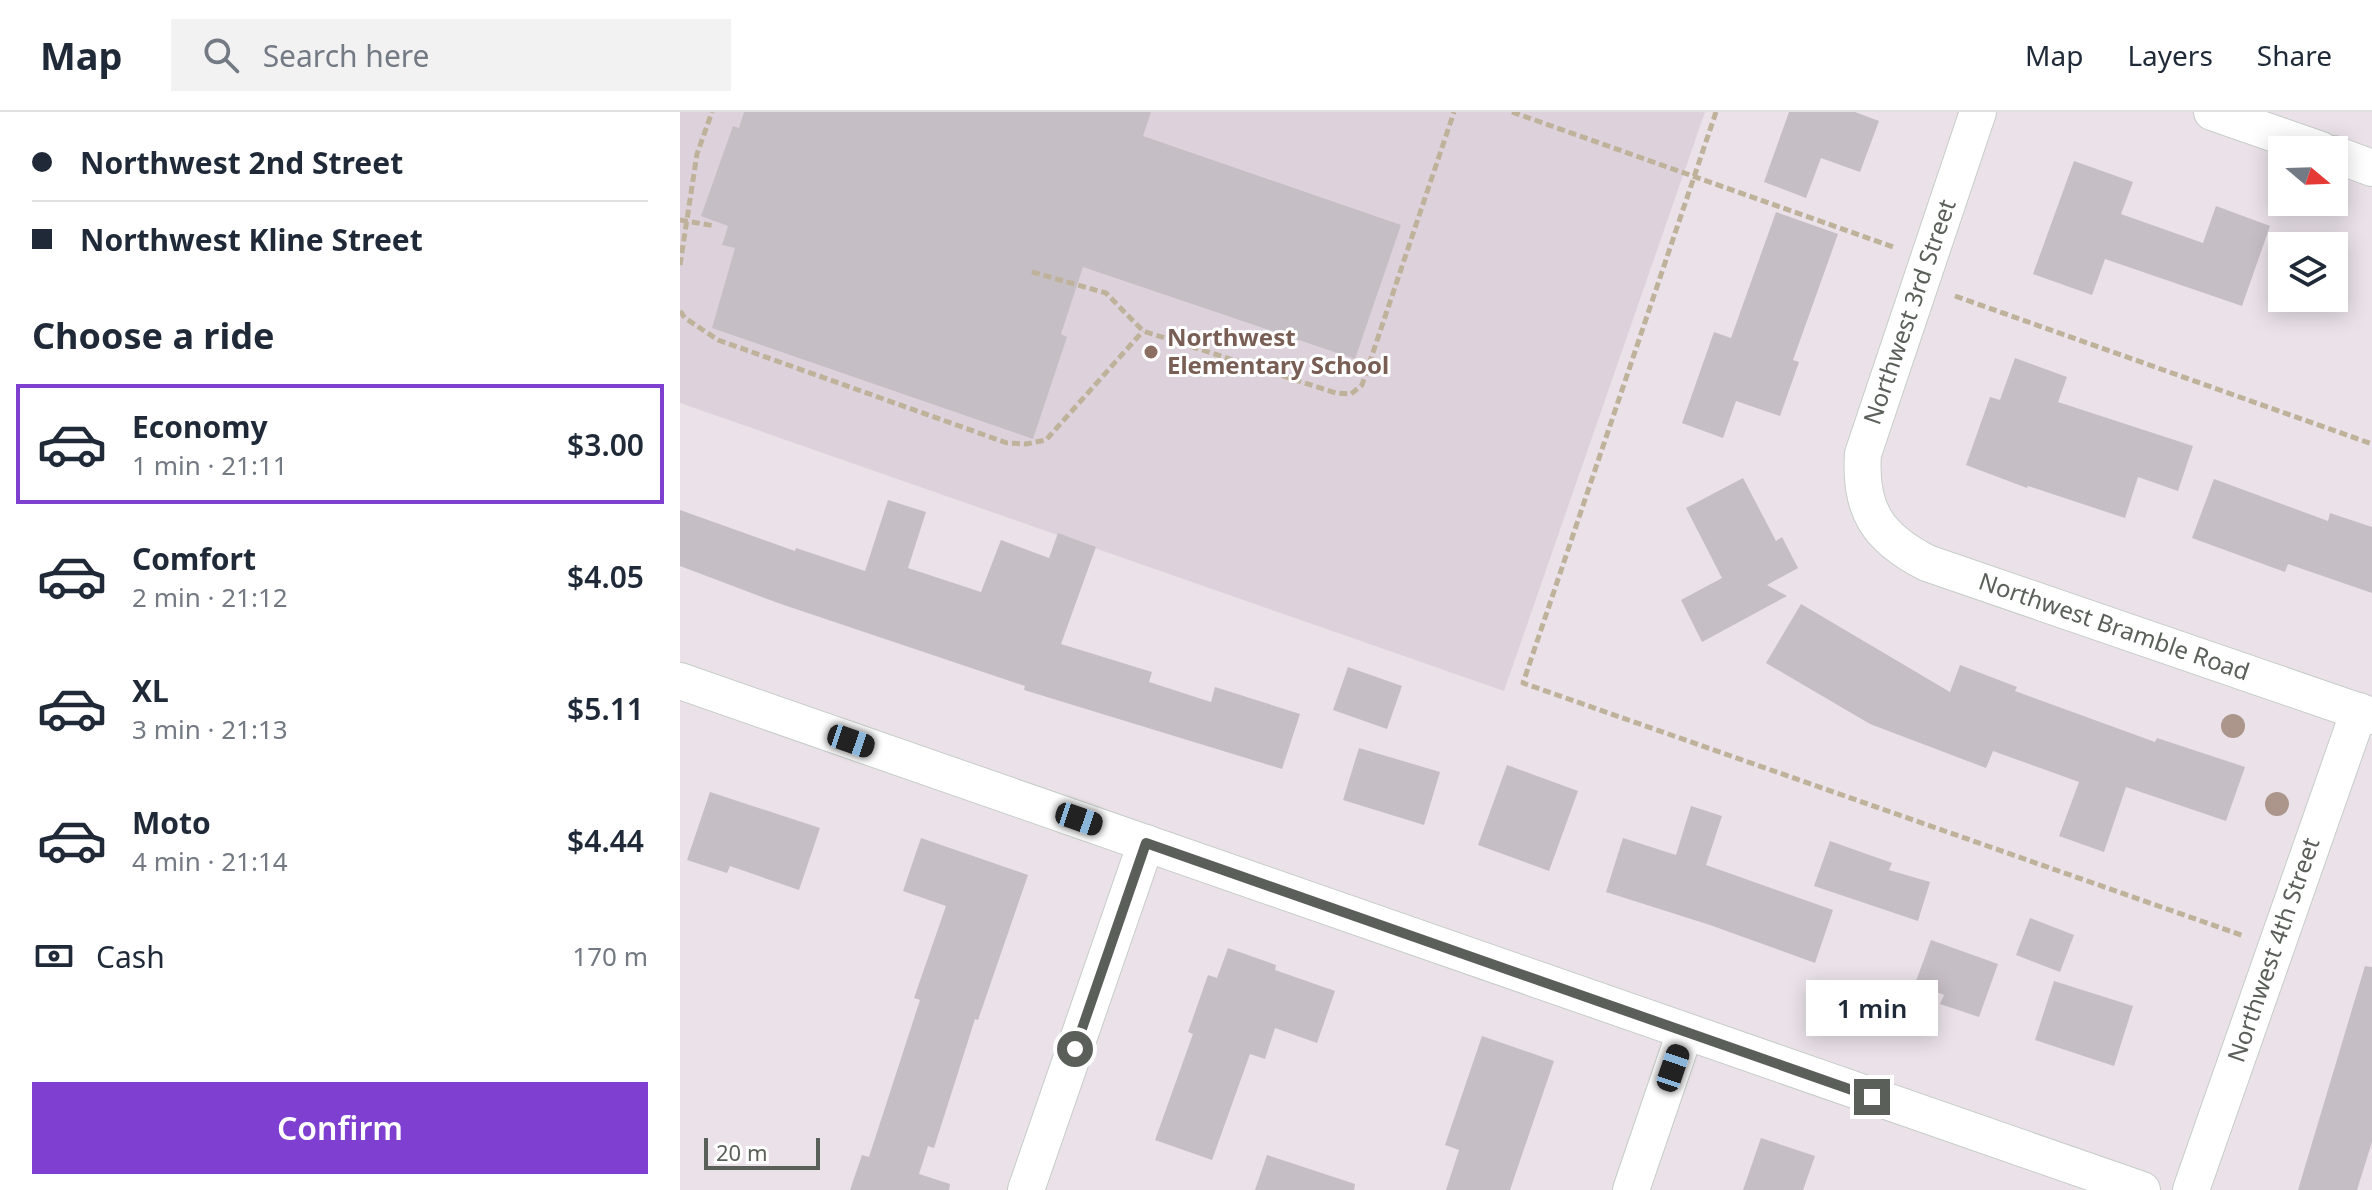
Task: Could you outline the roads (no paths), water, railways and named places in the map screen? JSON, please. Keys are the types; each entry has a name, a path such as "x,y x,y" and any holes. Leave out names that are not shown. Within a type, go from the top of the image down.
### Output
{"street":[{"name":"Northwest 3rd Street","path":"1871,515 1863,486 1863,454 1978,112"},
{"path":"2212,112 2281,136"},
{"path":"2348,159 2372,168"},
{"name":"Northwest Bramble Road","path":"1871,515 1885,536 1901,550 1927,563 2366,713"},
{"path":"680,681 2142,1190"},
{"name":"Northwest 4th Street","path":"2191,1190 2275,947 2366,713"},
{"path":"1026,1190 1146,843"},
{"path":"1631,1190 1685,1032"}],"place":[{"name":"Northwest Elementary School","path":"1151,352"}]}
